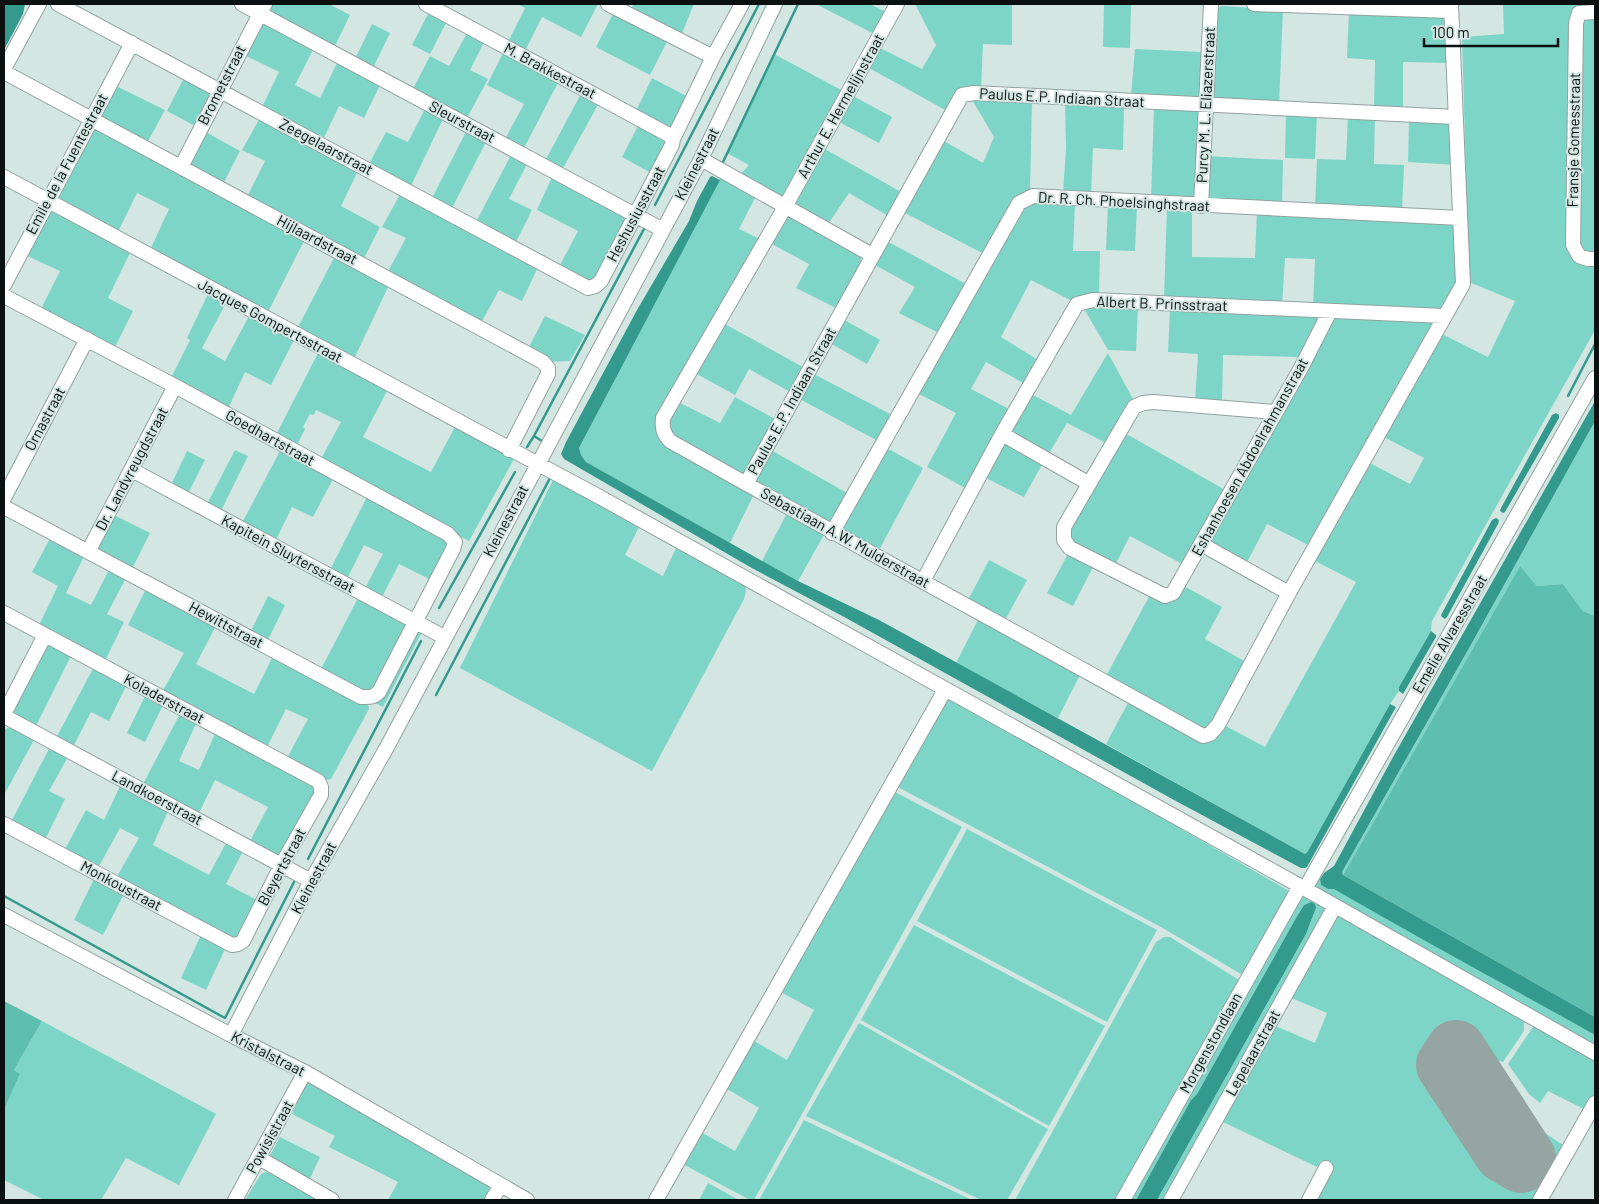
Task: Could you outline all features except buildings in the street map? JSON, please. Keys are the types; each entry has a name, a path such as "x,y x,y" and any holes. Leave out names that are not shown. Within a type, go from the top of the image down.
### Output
{"street":[{"path":"4,70 38,4"},
{"name":"Zeegelaarstraat","path":"58,4 79,8 132,43 219,90 588,288 595,286"},
{"name":"Sleurstraat","path":"242,4 263,9 663,230"},
{"name":"M. Brakkestraat","path":"426,4 669,135 673,139"},
{"path":"608,4 713,57"},
{"name":"Heshusiusstraat","path":"595,286 601,281 672,145 673,139 713,57 742,4"},
{"name":"Kleinestraat","path":"230,1035 311,881 387,747 444,637 701,160 775,4"},
{"name":"Arthur E. Hermelijnstraat","path":"785,207 897,4"},
{"name":"Purcy M. L. Eliazerstraat","path":"1201,206 1211,4"},
{"path":"1201,544 1289,593 1463,284 1451,8 1254,4"},
{"name":"Brometstraat","path":"181,167 219,90 263,9"},
{"name":"Fransje Gomesstraat","path":"1592,259 1579,256 1573,245 1576,23 1579,13 1595,12"},
{"name":"Emile de la Fuentestraat","path":"4,285 47,200 132,43"},
{"name":"Hijlaardstraat","path":"4,70 543,362 548,368 548,374 509,450"},
{"name":"Paulus E.P. Indiaan Straat","path":"746,484 962,95 974,93 1456,117"},
{"path":"701,160 872,255"},
{"name":"Jacques Gompertsstraat","path":"4,177 538,464 1335,906 1595,1053"},
{"name":"Dr. R. Ch. Phoelsinghstraat","path":"832,533 1019,203 1033,196 1460,218"},
{"name":"Sebastiaan A.W. Mulderstraat","path":"785,207 664,418 662,426 664,434 670,441 832,533 923,581 1203,736 1210,734 1218,725 1289,593"},
{"name":"Goedhartstraat","path":"4,296 176,386 448,534 455,542 454,549 414,622"},
{"name":"Albert B. Prinsstraat","path":"923,581 1002,434 1077,304 1093,300 1444,316"},
{"name":"Eshanhoesen Abdoelrahmanstraat","path":"1088,483 1064,528 1064,540 1070,548 1165,596 1173,593 1301,368 1330,312"},
{"name":"Ornastraat","path":"4,498 87,339"},
{"name":"Emelie Alvaresstraat","path":"1302,888 1595,378"},
{"name":"Dr. Landvreugdstraat","path":"88,552 176,386"},
{"path":"1002,434 1088,483 1134,406 1143,403 1276,412"},
{"name":"Kapitein Sluytersstraat","path":"132,470 444,637"},
{"name":"Hewittstraat","path":"4,507 361,696 369,698 379,692 414,622"},
{"name":"Koladerstraat","path":"4,613 318,781 321,787"},
{"path":"4,715 45,635"},
{"path":"656,1200 945,690"},
{"name":"Landkoerstraat","path":"4,715 311,881"},
{"name":"Bleyertstraat","path":"238,944 243,941 282,864 321,795 321,787"},
{"name":"Monkoustraat","path":"4,824 232,945 238,944"},
{"name":"Morgenstondlaan","path":"1123,1200 1302,888"},
{"name":"Lepelaarstraat","path":"1171,1200 1335,906"},
{"name":"Kristalstraat","path":"4,915 230,1035 305,1072 527,1200"},
{"name":"Powisistraat","path":"235,1200 305,1072"},
{"path":"1540,1200 1595,1103"},
{"path":"259,1158 332,1200"},
{"path":"1309,1200 1326,1168"},
{"path":"492,1200 500,1186"}],"shaded area":[{"path":"4,4 25,4 23,14 4,50"},
{"path":"267,4 331,4 350,15 334,48 270,14"},
{"path":"517,4 598,4 581,37 542,17 524,53 507,44 525,8"},
{"path":"634,4 694,4 680,38 629,11"},
{"path":"816,4 870,4 888,13 876,35"},
{"path":"915,4 1012,4 1012,45 983,44 981,89 949,112 869,68 878,47 922,69 936,45"},
{"path":"1104,4 1131,4 1130,48 1103,47"},
{"path":"1503,4 1595,4 1595,8 1578,9 1570,248 1585,265 1595,266 1595,330 1432,621 1431,631 1399,687 1399,691 1305,854 1106,744 1130,699 1210,742 1222,724 1265,747 1356,582 1313,560 1368,462 1410,484 1424,458 1382,436 1442,334 1488,357 1515,301 1469,282 1462,37 1504,34"},
{"path":"1222,6 1283,10 1279,105 1211,99 1217,8"},
{"path":"615,10 669,38 650,75 596,47"},
{"path":"1349,11 1442,15 1446,19 1451,63 1403,62 1403,109 1374,109 1375,60 1347,58"},
{"path":"428,14 446,23 430,54 412,45"},
{"path":"1582,17 1595,17 1595,258 1580,254 1578,23"},
{"path":"262,23 269,24 314,48 295,85 320,98 339,59 381,83 364,118 339,106 322,142 261,109 279,72 244,55"},
{"path":"372,24 390,33 373,68 355,59"},
{"path":"467,33 484,42 470,70 488,79 466,120 412,91 430,56 449,66"},
{"path":"1135,49 1201,52 1205,55 1201,97 1197,99 1131,96"},
{"path":"504,51 560,79 523,150 504,141 524,104 487,85"},
{"path":"774,54 845,92 787,194 782,197 739,176 749,165 727,153"},
{"path":"185,76 213,93 197,127 167,111"},
{"path":"652,78 694,100 679,132 635,113"},
{"path":"114,85 165,110 146,145 100,119"},
{"path":"582,92 600,101 562,170 545,161"},
{"path":"853,96 892,117 879,143 839,122"},
{"path":"971,98 1032,101 1030,193 986,255 903,212 942,140 983,163 994,137"},
{"path":"1065,102 1124,105 1123,150 1093,148 1091,195 1063,194 1066,148"},
{"path":"1154,106 1197,108 1201,111 1196,197 1186,202 1151,200"},
{"path":"426,107 444,117 410,188 368,166 386,132 408,142"},
{"path":"1286,113 1317,114 1315,159 1285,158"},
{"path":"1348,115 1375,116 1374,164 1404,165 1402,211 1315,207 1317,159 1346,160"},
{"path":"261,116 359,169 341,206 380,227 362,262 246,199 265,161 242,150"},
{"path":"1409,118 1453,124 1456,165 1408,162"},
{"path":"640,122 668,143 653,174 622,157"},
{"path":"95,128 305,239 267,314 150,250 169,209 137,193 117,234 61,204 56,195"},
{"path":"202,130 240,151 222,186 189,168 187,159"},
{"path":"467,130 487,140 451,210 431,200"},
{"path":"823,148 903,193 890,217 849,193 826,227 793,208 792,201"},
{"path":"511,155 527,164 509,199 532,210 515,244 475,224"},
{"path":"1206,156 1283,160 1282,206 1208,201"},
{"path":"712,176 720,180 579,448 586,462 798,581 879,620 1305,854 1390,704 1396,707 1307,867 1301,868 1174,800 846,618 750,567 564,459 561,454 566,442"},
{"path":"552,177 624,216 627,220 597,279 589,283 558,269 578,231 537,210"},
{"path":"721,177 756,196 739,229 760,239 658,426 755,492 730,543 586,462 579,448"},
{"path":"402,191 539,265 522,301 499,290 480,325 386,275 406,238 382,227"},
{"path":"1030,201 1075,203 1073,251 1100,251 1099,294 1074,298 1072,301 1031,280 1001,337 1038,360 1025,384 986,362 971,389 1011,410 967,489 927,467 956,413 915,392 1018,211"},
{"path":"1108,203 1137,205 1135,251 1106,250"},
{"path":"1167,207 1192,208 1192,257 1255,258 1257,211 1455,223 1458,283 1441,310 1313,308 1315,259 1285,258 1282,306 1164,300"},
{"path":"50,209 131,251 108,298 133,311 114,349 40,311 60,271 25,255"},
{"path":"787,213 861,257 860,267 838,309 796,288 809,264 768,242"},
{"path":"885,240 968,285 941,334 899,313 915,287 873,264"},
{"path":"336,254 390,283 353,361 296,331"},
{"path":"208,294 226,303 202,348 225,361 249,316 294,340 271,385 245,372 227,411 170,380 190,340 187,338"},
{"path":"1138,306 1136,351 1108,350 1083,307"},
{"path":"1170,308 1317,316 1320,319 1301,357 1223,355 1222,404 1195,402 1198,354 1168,352"},
{"path":"545,316 585,335 570,361 546,362 527,351"},
{"path":"1331,317 1430,322 1432,326 1312,547 1267,524 1246,564 1210,542"},
{"path":"841,318 880,340 867,364 828,342"},
{"path":"723,323 803,367 790,392 749,369 735,395 695,373"},
{"path":"318,353 387,391 363,437 431,472 455,427 514,459 469,541 320,461 341,422 316,410 314,415 310,414 296,447 275,437"},
{"path":"1108,353 1133,399 1108,444 1067,423 1048,455 1011,435 1009,426 1029,393 1071,415"},
{"path":"810,372 892,415 878,441 796,397"},
{"path":"735,397 775,419 747,472 742,475 668,433 670,418 678,402 720,423"},
{"path":"1595,401 1595,421 1342,872 1343,875 1595,1017 1595,1035 1334,889 1328,889 1321,885 1320,879 1324,873 1334,866 1393,757"},
{"path":"1556,413 1559,415 1559,418 1503,513 1500,511 1501,508 1552,415"},
{"path":"1595,421 1595,616 1583,611 1563,584 1537,586 1520,566 1343,875 1342,872"},
{"path":"1123,432 1227,491 1186,566 1130,536 1114,567 1069,541 1069,529"},
{"path":"1007,442 1044,461 1024,497 982,476 1001,444"},
{"path":"885,447 923,468 878,552 840,528"},
{"path":"281,449 334,477 313,517 292,507 275,542 241,525"},
{"path":"769,449 849,494 831,523 826,524 755,481"},
{"path":"235,450 248,456 220,513 206,506"},
{"path":"187,451 205,460 187,496 170,487"},
{"path":"554,478 640,525 625,555 663,576 677,546 745,585 744,599 652,771 460,668"},
{"path":"368,495 450,541 433,581 399,564 381,599 364,590 383,554 364,545 346,581 329,572"},
{"path":"787,513 825,533 798,581 762,561"},
{"path":"112,514 150,533 130,573 94,548"},
{"path":"1496,518 1499,520 1498,524 1445,619 1441,615 1492,520"},
{"path":"52,535 86,552 66,593 91,605 111,566 128,574 107,614 124,622 105,661 39,625 58,586 32,572"},
{"path":"1069,552 1094,565 1073,606 1047,593"},
{"path":"989,560 1027,580 1004,622 967,602"},
{"path":"1520,566 1537,586 1563,584 1583,611 1595,616 1595,1017 1343,875"},
{"path":"148,585 217,624 196,664 254,694 274,654 368,704 369,709 331,779 327,780 287,758 308,719 286,709 267,747 162,692 184,653 128,625"},
{"path":"1182,585 1222,607 1205,639 1246,662 1214,723 1204,730 1105,678 1150,595"},
{"path":"268,596 285,605 266,644 249,635"},
{"path":"359,596 423,630 383,707 319,673"},
{"path":"980,616 1081,673 1058,718 956,663"},
{"path":"1431,631 1436,637 1403,694 1399,691 1399,687"},
{"path":"47,641 72,654 35,728 13,716 9,705"},
{"path":"95,665 128,682 109,721 91,712 72,749 55,740"},
{"path":"147,692 165,701 145,742 127,733"},
{"path":"947,694 1289,891 1247,972 1241,974 1161,927 894,785"},
{"path":"182,710 198,719 179,761 199,770 217,729 315,780 316,794 284,853 278,856 249,843 268,807 215,780 198,815 142,786"},
{"path":"16,728 34,740 4,795 4,730"},
{"path":"51,745 69,755 49,791 65,799 45,840 11,822"},
{"path":"121,784 169,809 153,845 209,875 227,841 244,849 226,884 259,901 241,934 230,939 116,878 139,838 120,828 98,868 64,851 86,810 104,820"},
{"path":"891,790 962,827 754,1200 750,1200 679,1162 697,1130 735,1151 759,1108 722,1086 749,1038 787,1060 814,1010 777,990"},
{"path":"967,829 1157,930 1107,1022 917,921"},
{"path":"1317,878 1320,879 1321,885 1328,889 1334,888 1595,1035 1595,1050 1314,886"},
{"path":"94,879 124,894 103,935 74,920"},
{"path":"1303,895 1327,908 1167,1200 1157,1200 1306,934 1316,908 1311,902 1304,905 1296,918 1197,1094 1191,1100 1136,1200 1126,1200 1299,897"},
{"path":"1311,902 1315,904 1316,908 1306,934 1157,1200 1136,1200 1191,1100 1197,1094 1296,918 1304,905"},
{"path":"1340,913 1524,1016 1524,1031 1503,1062 1496,1060 1478,1080 1457,1046 1444,1066 1504,1155 1522,1166 1529,1158 1515,1138 1527,1121 1566,1147 1536,1200 1314,1200 1332,1167 1321,1161 1317,1167 1219,1120 1271,1024 1315,1043 1327,1013 1289,997 1334,914"},
{"path":"914,925 1105,1026 1049,1126 861,1020"},
{"path":"201,935 226,947 206,990 181,978"},
{"path":"1164,937 1170,937 1239,980 1120,1200 1015,1200 1156,942"},
{"path":"4,1001 42,1021 14,1070 20,1074 4,1110"},
{"path":"42,1021 216,1114 179,1185 126,1158 101,1200 44,1200 4,1180 4,1110 20,1074 14,1070"},
{"path":"859,1023 1048,1129 1007,1200 981,1200 806,1116"},
{"path":"1535,1024 1595,1057 1595,1098 1588,1111 1548,1091 1540,1103 1529,1094 1508,1064"},
{"path":"306,1084 317,1087 486,1182 490,1191 485,1200 388,1200 398,1182 329,1147 335,1136 292,1114"},
{"path":"804,1120 972,1200 759,1200"},
{"path":"280,1137 320,1157 308,1183 272,1160 270,1155"},
{"path":"266,1172 321,1200 245,1200 261,1174"},
{"path":"708,1183 739,1200 699,1200"}],"waterway":[{"path":"655,205 759,4"},
{"path":"723,162 798,4"},
{"path":"542,441 534,436 645,227"},
{"path":"1568,396 1595,344"},
{"path":"527,447 534,436"},
{"path":"439,608 515,472"},
{"path":"436,695 550,478"},
{"path":"308,859 421,641"},
{"path":"4,896 225,1018 294,882"}],"runway":[{"path":"1456,1050 1526,1158 1521,1163 1504,1153 1446,1065 1456,1050"}]}
